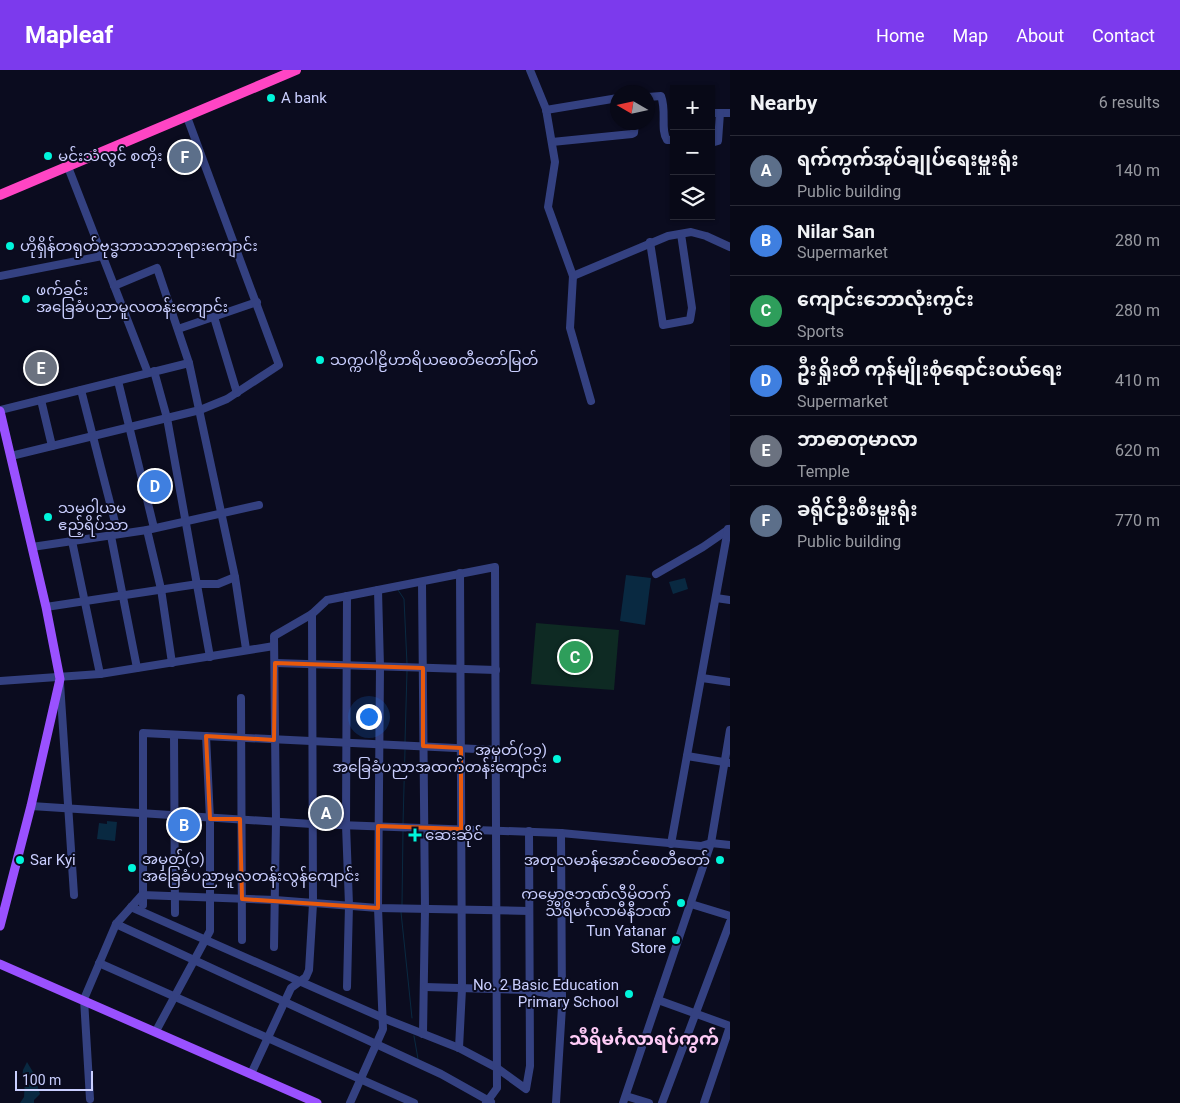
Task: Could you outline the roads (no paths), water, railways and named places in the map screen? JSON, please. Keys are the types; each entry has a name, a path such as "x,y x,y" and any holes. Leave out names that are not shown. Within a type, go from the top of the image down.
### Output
{"highway":[{"path":"0,195 296,70"}],"main road":[{"path":"0,410 46,607 60,679 31,806 0,926"},
{"path":"0,964 84,999 317,1103"}],"street":[{"path":"530,70 546,110 556,162 548,207 573,276 570,328 591,401"},
{"path":"655,96 661,96 670,111 664,136 667,140 670,140"},
{"path":"546,110 610,99"},
{"path":"715,112 730,113"},
{"path":"715,142 718,141 720,113"},
{"path":"11,456 200,410 237,393 279,365 187,117"},
{"path":"552,142 632,134 634,130"},
{"path":"68,167 114,286 151,372 166,418 210,656"},
{"path":"573,276 628,254 650,242 691,232 706,236 730,247"},
{"path":"650,242 663,325 690,320 692,308 681,234"},
{"path":"0,276 102,256"},
{"path":"114,286 157,268 189,363 200,410 235,577 246,649"},
{"path":"178,329 257,302"},
{"path":"214,317 237,393"},
{"path":"0,410 189,363"},
{"path":"118,381 151,529 172,663"},
{"path":"81,390 114,535 122,596 138,668"},
{"path":"41,400 52,446"},
{"path":"32,548 151,529 259,506"},
{"path":"656,574 703,547 729,528"},
{"path":"671,844 729,528"},
{"path":"72,541 100,674"},
{"path":"116,924 441,1074 489,1102 497,1088 498,830 495,567 460,573 422,583 327,600 312,614 274,636 276,821 274,947"},
{"path":"459,1048 462,989 460,573"},
{"path":"46,607 198,584 218,584 235,577"},
{"path":"422,583 425,909 423,1034"},
{"path":"350,1103 382,1029 383,1018 380,1006 378,908 380,667 378,590"},
{"path":"347,596 348,743 346,825 349,905 347,987"},
{"path":"716,598 730,600"},
{"path":"251,1074 291,988 306,977 309,970 312,904 312,614"},
{"path":"265,646 274,660 311,665 496,670"},
{"path":"0,682 60,679 100,674 274,646"},
{"path":"702,678 730,682"},
{"path":"60,679 74,895"},
{"path":"242,698 240,819 242,940"},
{"path":"648,1103 625,1099 711,843 727,762 730,730"},
{"path":"143,905 142,734 497,750"},
{"path":"174,734 176,817 175,913"},
{"path":"156,1031 173,996 210,931 210,819 206,736"},
{"path":"688,756 727,762"},
{"path":"31,806 210,819 424,829 529,831 671,844 701,846 711,843 730,845"},
{"path":"131,908 383,1018 459,1048 497,1068 525,1089 528,1088 530,1066 529,831"},
{"path":"556,1103 562,996 561,833"},
{"path":"142,895 275,900 378,908 461,908 529,911"},
{"path":"90,1099 84,999 116,924 142,895"},
{"path":"692,904 730,916"},
{"path":"662,1103 730,922"},
{"path":"99,963 362,1078 414,1103"},
{"path":"424,987 529,990 562,996"},
{"path":"658,1000 730,1026 704,1103"}],"water":[{"path":"626,575 651,578 645,625 620,621"},
{"path":"685,578 688,589 673,594 669,582"},
{"path":"107,821 117,822 115,841 97,839 99,823 107,824"},
{"path":"27,1062 33,1072 40,1094 34,1100 34,1103 20,1103 24,1097 25,1079 22,1078"}],"waterway":[{"path":"398,590 404,599 407,664"},
{"path":"405,742 407,671"},
{"path":"403,824 405,750"},
{"path":"402,905 403,831"},
{"path":"401,912 412,1018"},
{"path":"414,1036 418,1059"}],"place":[{"name":"A bank","path":"271,98"},
{"name":"မင်းသံလွင် စတိုး","path":"48,156"},
{"name":"ခရိုင်ဦးစီးမှူးရုံး","path":"185,157"},
{"name":"ဟိုရှိန်တရုတ်ဗုဒ္ဓဘာသာဘုရားကျောင်း","path":"10,246"},
{"name":"ဖက်ခင်း အခြေခံပညာမူလတန်းကျောင်း","path":"26,299"},
{"name":"သက္ကပါဠိဟာရိယစေတီတော်မြတ်","path":"320,360"},
{"name":"ဘာဓာတုမာလာ","path":"41,368"},
{"name":"ဦးရှိုးတီ ကုန်မျိုးစုံရောင်းဝယ်ရေး","path":"155,486"},
{"name":"သမဝါယမ ဧည့်ရိပ်သာ","path":"48,517"},
{"name":"ကျောင်းဘောလုံးကွင်း","path":"575,657"},
{"name":"အမှတ်(၁၁) အခြေခံပညာအထက်တန်းကျောင်း","path":"557,759"},
{"name":"ရက်ကွက်အုပ်ချုပ်ရေးမှူးရုံး","path":"326,813"},
{"name":"Nilar San","path":"184,825"},
{"name":"ဆေးဆိုင်","path":"415,835"},
{"name":"Sar Kyi","path":"20,860"},
{"name":"အတုလမာန်အောင်စေတီတော်","path":"720,860"},
{"name":"အမှတ်(၁) အခြေခံပညာမူလတန်းလွန်ကျောင်း","path":"132,868"},
{"name":"ကမ္ဘောဇဘဏ်လီမိတက် သီရိမင်္ဂလာမီနီဘဏ်","path":"681,903"},
{"name":"Tun Yatanar Store","path":"676,940"},
{"name":"No. 2 Basic Education Primary School","path":"629,994"}],"district":[{"name":"သီရိမင်္ဂလာရပ်ကွက်","path":"644,1038"}]}
